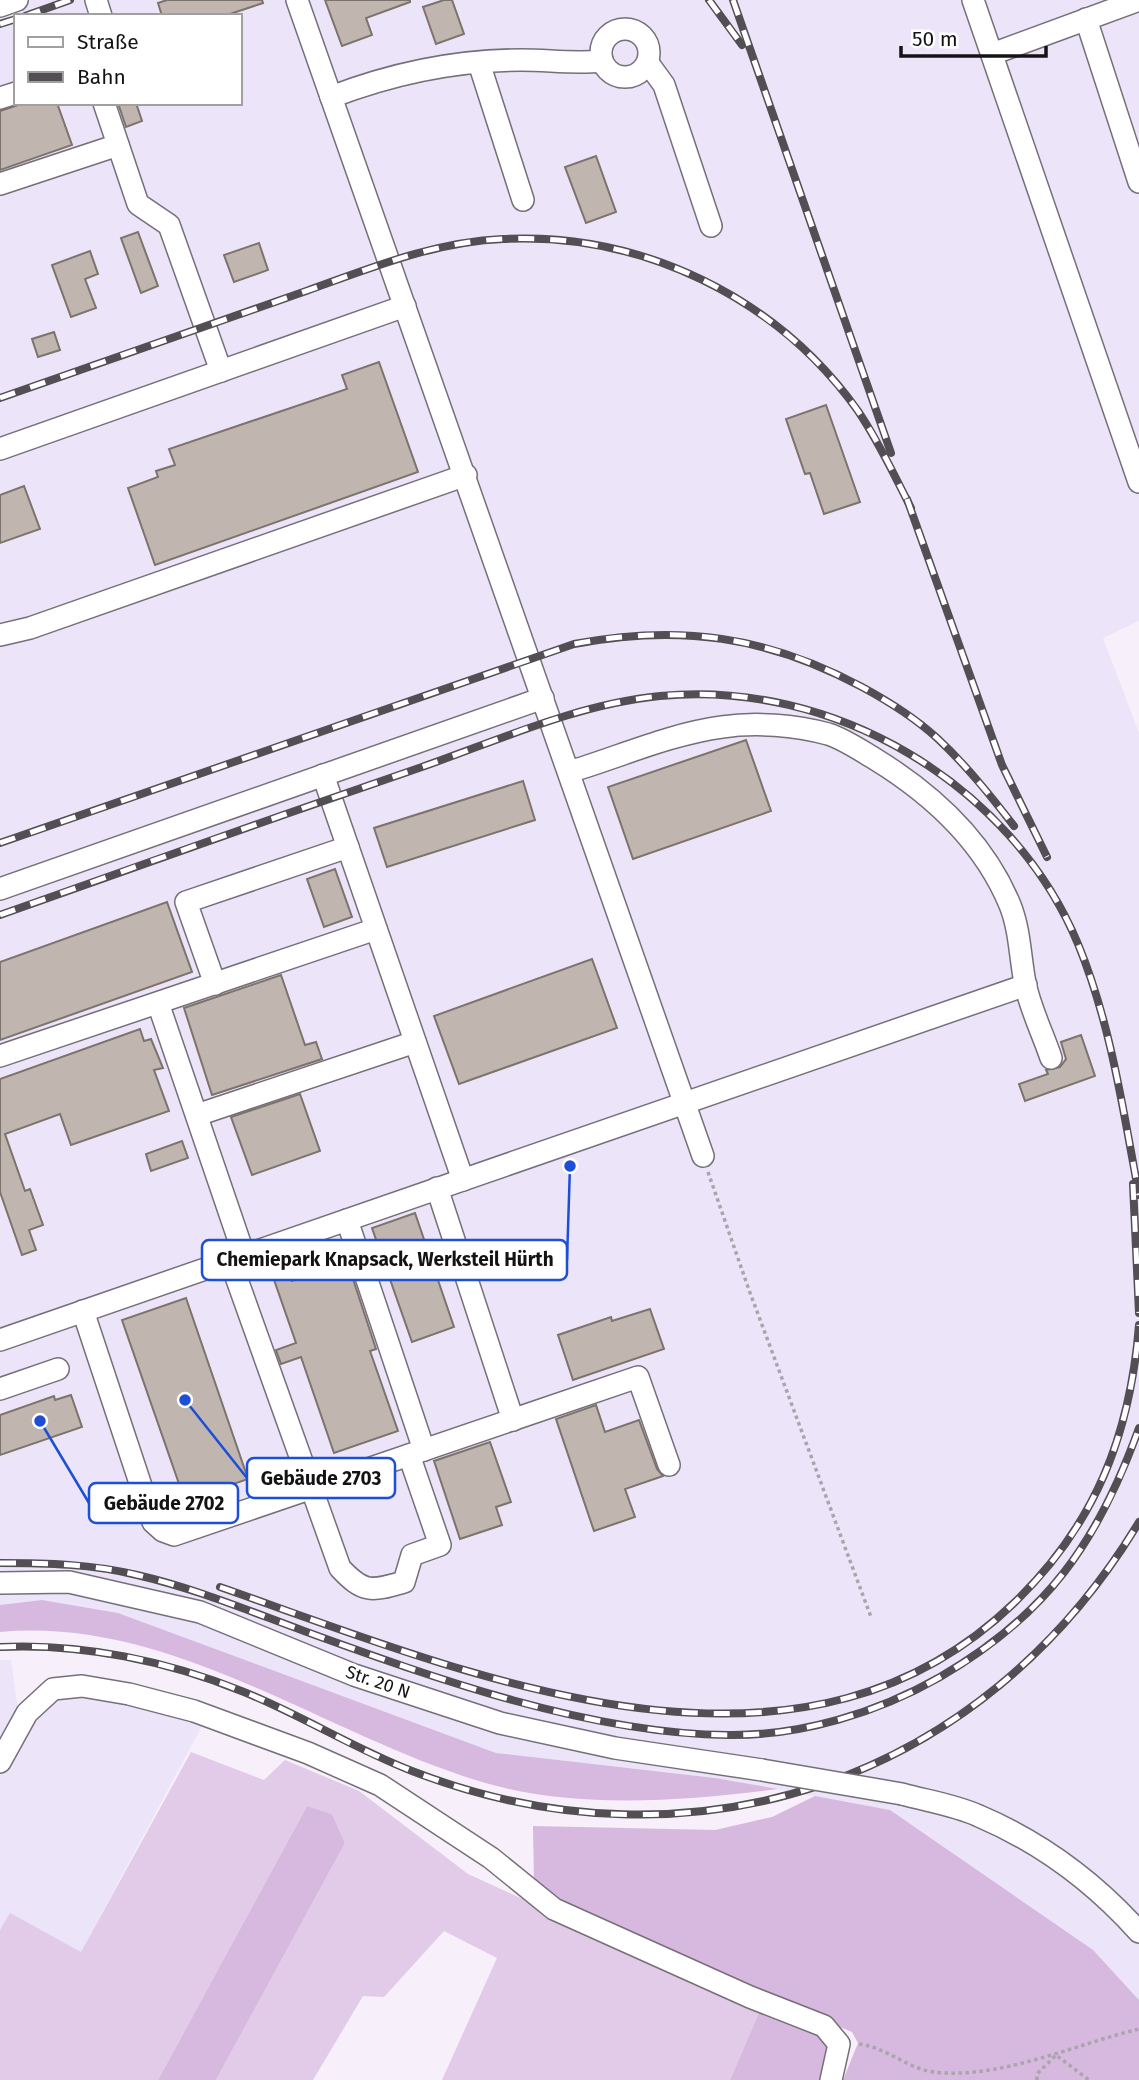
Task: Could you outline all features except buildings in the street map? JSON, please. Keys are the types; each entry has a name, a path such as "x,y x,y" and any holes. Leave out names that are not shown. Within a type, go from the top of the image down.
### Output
{"lane":[{"path":"0,6 17,0"},
{"path":"297,0 703,1156"},
{"path":"973,0 1139,482"},
{"path":"992,54 1139,0"},
{"path":"1086,19 1139,182"},
{"path":"625,29 645,39 648,63 643,70 628,78 612,74 602,61 605,39 625,29"},
{"path":"331,97 370,82 421,69 521,60 571,64 602,61"},
{"path":"479,63 523,200"},
{"path":"648,63 664,85 711,226"},
{"path":"105,105 138,204 169,225 221,371"},
{"path":"0,184 118,145"},
{"path":"0,449 405,306"},
{"path":"0,635 30,628 466,475"},
{"path":"0,890 543,698"},
{"path":"569,772 671,739 724,726 782,726 831,735 913,785 957,824 978,848 1010,906 1019,937 1026,985 1051,1058"},
{"path":"323,775 463,1180"},
{"path":"215,984 186,902 348,847"},
{"path":"0,1056 376,929"},
{"path":"0,1340 1026,985"},
{"path":"159,1003 197,1115 237,1258 310,1489 340,1568 356,1585 374,1590 404,1583 412,1555 440,1545 417,1452 346,1220"},
{"path":"197,1115 415,1042"},
{"path":"437,1188 513,1420"},
{"path":"83,1311 153,1522 163,1531 174,1535 638,1377 669,1465"},
{"path":"0,1389 58,1369"},
{"name":"Str. 20 N","path":"0,1583 69,1582 200,1612 354,1675 500,1724 615,1748 902,1794 977,1814 1030,1842 1092,1884 1139,1931"},
{"path":"0,1762 27,1713 53,1689 93,1688 194,1711 308,1753 380,1785 491,1858 554,1909 738,1992 824,2026 839,2044 831,2080"}],"path":[{"path":"703,1156 749,1290 871,1617"},
{"path":"839,2044 862,2044 881,2049 932,2072 968,2072 1056,2055 1101,2038 1139,2029"},
{"path":"1037,2080 1037,2074 1056,2055"},
{"path":"1056,2055 1089,2080"}],"shaded area":[{"path":"0,0 1139,0 1139,621 1103,638 1139,733 1139,2000 1092,1950 890,1810 715,1778 496,1753 118,1613 42,1600 0,1605"},
{"path":"42,1600 118,1613 496,1753 715,1778 778,1789 705,1797 592,1800 518,1791 482,1782 423,1761 246,1683 186,1660 125,1642 63,1632 0,1632 0,1605"},
{"path":"0,1660 11,1660 18,1710 70,1696 121,1702 203,1724 81,1952 10,1914 0,1930"},
{"path":"191,1752 264,1780 285,1760 359,1791 468,1874 761,2008 730,2080 442,2080 497,1958 444,1931 384,1997 363,1996 313,2080 216,2080 345,1843 332,1814 307,1806 158,2080 0,2080 0,1930 10,1913 81,1952"},
{"path":"815,1796 890,1810 1093,1950 1139,2000 1139,2080 843,2080 858,2043 852,2032 575,1914 534,1887 533,1826 715,1830 772,1817"},
{"path":"307,1806 332,1814 345,1843 216,2080 158,2080"},
{"path":"761,2008 828,2037 829,2054 819,2080 730,2080"}],"railway":[{"path":"31,14 70,0"},
{"path":"709,0 742,45"},
{"path":"733,0 891,453"},
{"path":"0,24 14,20"},
{"path":"0,398 421,252 475,241 555,240 605,247 655,260 702,280 746,305 788,335 825,371 858,411 911,508"},
{"path":"907,499 1002,765 1047,857"},
{"path":"0,843 574,644 650,635 686,635 757,646 792,656 862,687 901,710 937,738 977,780 1014,826"},
{"path":"0,915 538,725 598,707 660,696 725,695 788,705 850,725 908,753 962,790 1009,835 1048,886 1078,944 1099,1005 1115,1068 1139,1195"},
{"path":"1133,1184 1139,1313"},
{"path":"220,1587 416,1655 520,1685 626,1706 730,1714 831,1702 927,1667 1014,1603 1042,1573 1087,1510 1104,1476 1127,1404 1139,1325"},
{"path":"0,1563 86,1566 158,1580 406,1667 567,1714 675,1732 728,1735 783,1731 838,1720 916,1690 978,1653 1010,1628 1039,1601 1086,1541 1106,1506 1139,1428"},
{"path":"0,1647 93,1651 185,1671 265,1701 412,1771 518,1802 623,1814 725,1808 823,1784 915,1743 1000,1685 1075,1611 1139,1522"}],"place":[{"name":"Chemiepark Knapsack, Werksteil Hürth","path":"570,1166"},
{"name":"Gebäude 2703","path":"185,1400"},
{"name":"Gebäude 2702","path":"40,1421"}]}
